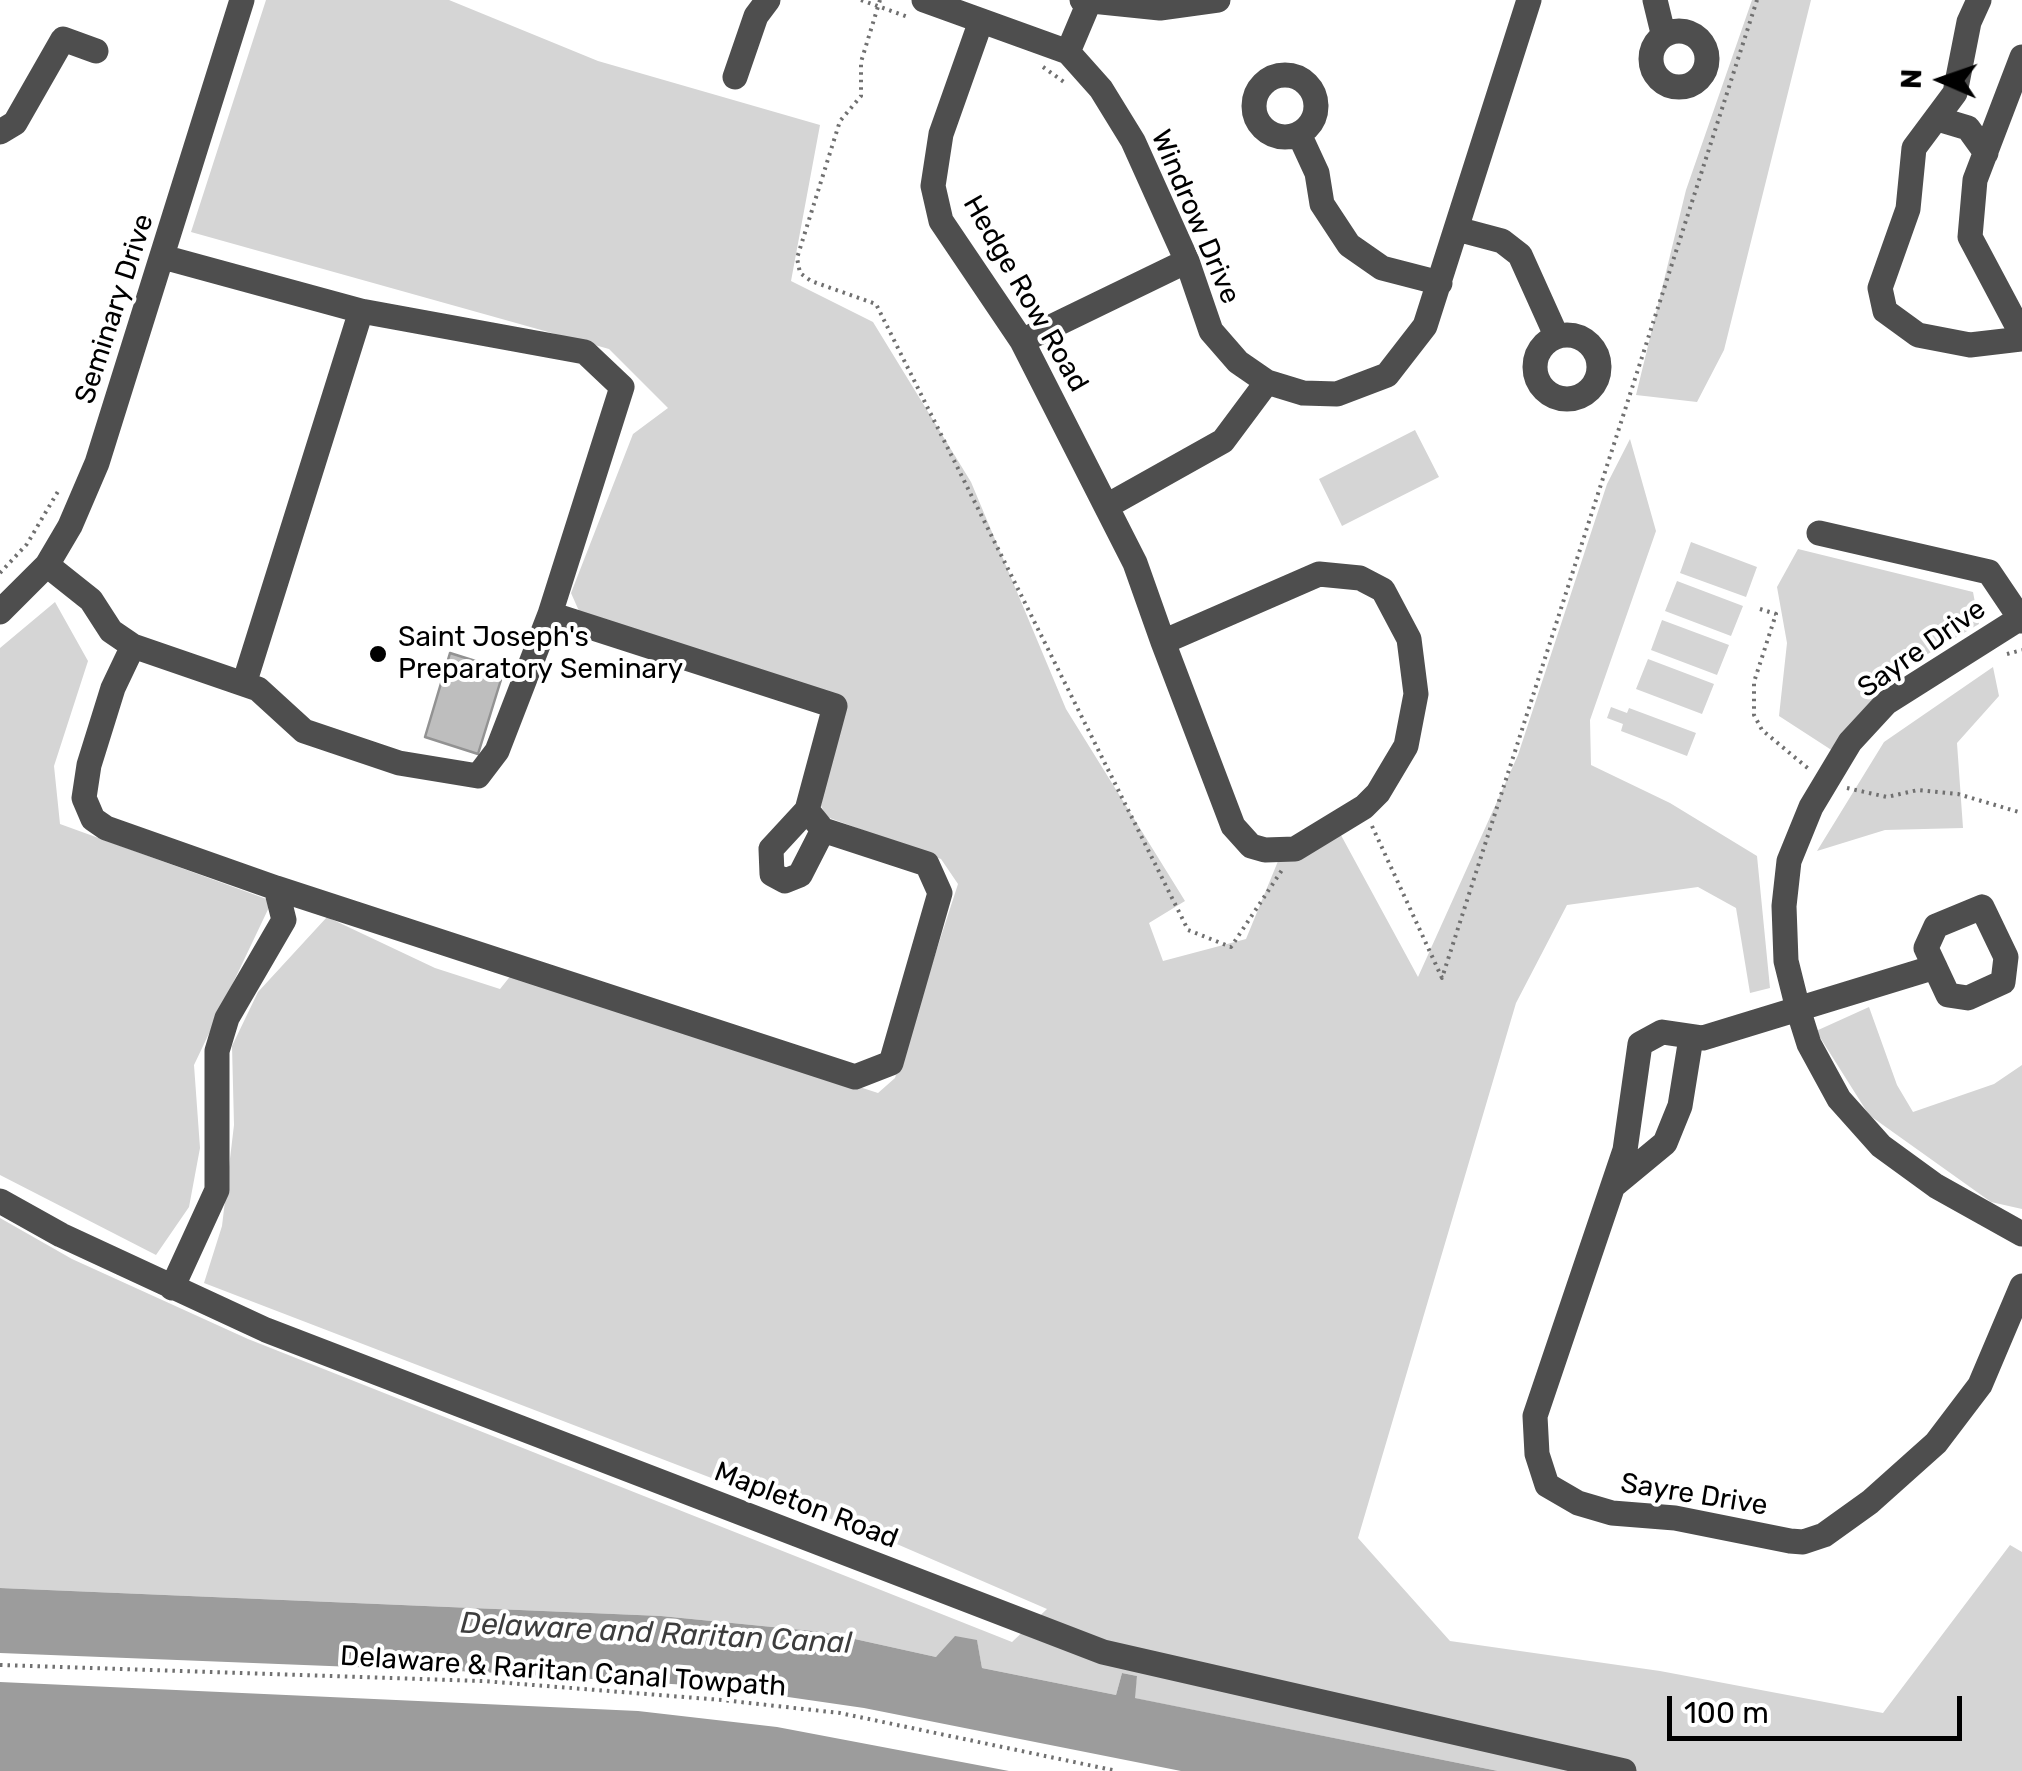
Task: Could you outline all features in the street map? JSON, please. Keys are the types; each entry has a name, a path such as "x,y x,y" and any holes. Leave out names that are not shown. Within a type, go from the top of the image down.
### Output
{"street":[{"name":"Seminary Drive","path":"0,612 47,565 70,526 97,463 242,0"},
{"path":"735,77 756,16 768,0"},
{"path":"1068,52 1087,1 1160,8 1218,0"},
{"name":"Windrow Drive","path":"916,8 981,22 1068,52 1102,89 1133,141 1187,261 1211,330 1238,362 1267,382 1303,393 1336,394 1388,376 1425,326 1528,0"},
{"path":"1655,0 1663,34"},
{"path":"1978,0 1969,22 1955,93 1914,148 1908,209 1880,288 1885,311 1918,335 1970,346 2022,337 1970,237 1975,180 2022,57"},
{"name":"Hedge Row Road","path":"981,22 941,134 933,186 941,221 1022,341 1107,506 1134,562 1234,826 1251,846 1295,850"},
{"path":"0,132 15,123 63,40 96,51"},
{"path":"1938,120 1968,128 1986,153"},
{"path":"1299,134 1317,174 1322,204 1349,244 1382,268 1440,283"},
{"path":"1457,229 1502,241 1520,256 1556,335"},
{"path":"47,565 90,600 111,630 133,646 258,689 304,731 399,763 478,776 497,752 550,614 622,387 585,352 361,311 163,257"},
{"path":"1022,341 1187,261"},
{"path":"244,684 361,311"},
{"path":"1107,506 1222,441 1267,382"},
{"name":"Sayre Drive","path":"1818,533 1989,572 2021,619 1886,704 1850,742 1834,783 1789,860 1786,960 1808,1044 1839,1098 1881,1146 1936,1186 2022,1234"},
{"path":"1163,642 1319,574 1360,578 1383,590 1409,639 1416,694 1406,746 1378,793 1364,807 1295,850"},
{"path":"133,646 112,688 89,765 84,798 93,819 106,828 276,888 856,1077 892,1064 940,892 926,864 815,820 835,706 550,614"},
{"path":"172,1288 217,1190 218,1052 227,1018 284,920 276,888"},
{"path":"1984,910 2006,957 2002,982 1968,998 1948,994 1935,968 1926,948 1936,926 1984,910"},
{"name":"Sayre Drive","path":"1935,968 1691,1038 1662,1032 1640,1044 1624,1150 1536,1416 1537,1454 1548,1485 1578,1503 1612,1513 1675,1518 1790,1541 1803,1542 1824,1534 1870,1502 1936,1443 1980,1385 2022,1286"},
{"path":"1613,1186 1665,1143 1680,1106 1691,1038"},
{"name":"Mapleton Road","path":"0,1201 172,1288 489,1419 1103,1652 1624,1771"}],"path":[{"path":"861,0 916,8"},
{"path":"1364,807 1442,978 1757,0"},
{"path":"879,3 861,62 861,96 840,121 797,258 800,273 811,281 876,304 1188,930 1231,947 1295,850"},
{"path":"1032,61 1067,85"},
{"path":"0,574 27,544 68,474"},
{"path":"1760,609 1776,614 1754,682 1754,714 1781,748 1834,783 1888,797 1918,790 1958,794 2022,813"},
{"name":"Delaware & Raritan Canal Towpath","path":"0,1665 482,1681 722,1700 840,1713 1117,1771"}],"shaded area":[{"path":"266,0 449,0 598,61 820,125 791,281 873,322 971,482 1066,709 1185,901 1149,923 1163,961 1246,939 1283,849 1336,826 1418,977 1518,755 1607,484 1630,439 1656,531 1590,720 1591,765 1670,803 1757,856 1770,988 1750,993 1736,908 1698,887 1567,905 1516,1003 1358,1538 1450,1641 1660,1671 1883,1713 2010,1545 2022,1552 2022,1771 1498,1771 1134,1698 1137,1676 1122,1673 1116,1695 982,1668 977,1641 936,1657 823,1632 661,1616 0,1588 0,1218 72,1259 248,1339 1012,1642 1047,1609 869,1532 714,1479 204,1283 222,1226 234,1125 232,1046 258,992 327,917 435,968 500,989 512,974 878,1093 895,1078 958,884 941,859 827,817 821,806 840,709 579,611 571,593 633,434 668,408 609,349 191,232"},
{"path":"1752,0 1811,0 1724,350 1697,402 1636,395 1686,190"},
{"path":"1415,430 1439,477 1342,526 1319,479"},
{"path":"1691,542 1757,567 1746,597 1680,573"},
{"path":"1798,549 1973,592 1979,624 1892,675 1833,751 1779,716 1787,643 1777,587"},
{"path":"1677,581 1743,606 1731,636 1665,611"},
{"path":"55,602 88,661 54,766 60,824 272,901 194,1065 200,1148 189,1207 156,1255 0,1175 0,648"},
{"path":"1662,620 1729,645 1717,675 1651,650"},
{"path":"1648,659 1714,684 1702,714 1636,689"},
{"path":"1993,667 1999,696 1957,743 1963,828 1885,830 1817,851 1884,742"},
{"path":"1611,707 1627,713 1629,708 1696,733 1687,756 1621,731 1623,724 1607,718"},
{"path":"1869,1007 1897,1085 1913,1112 1994,1084 2022,1065 2022,1209 1991,1202 1869,1115 1816,1031"}],"water":[{"name":"Delaware and Raritan Canal","path":"0,1588 661,1616 823,1632 936,1657 955,1636 977,1640 982,1668 1116,1695 1122,1673 1137,1676 1135,1698 1498,1771 1181,1771 864,1708 719,1687 481,1672 0,1653"},
{"path":"0,1682 638,1711 777,1727 1009,1771 0,1771"}],"building":[{"path":"450,653 504,670 478,754 425,737"}],"place":[{"name":"Saint Joseph's Preparatory Seminary","path":"378,654"}]}
